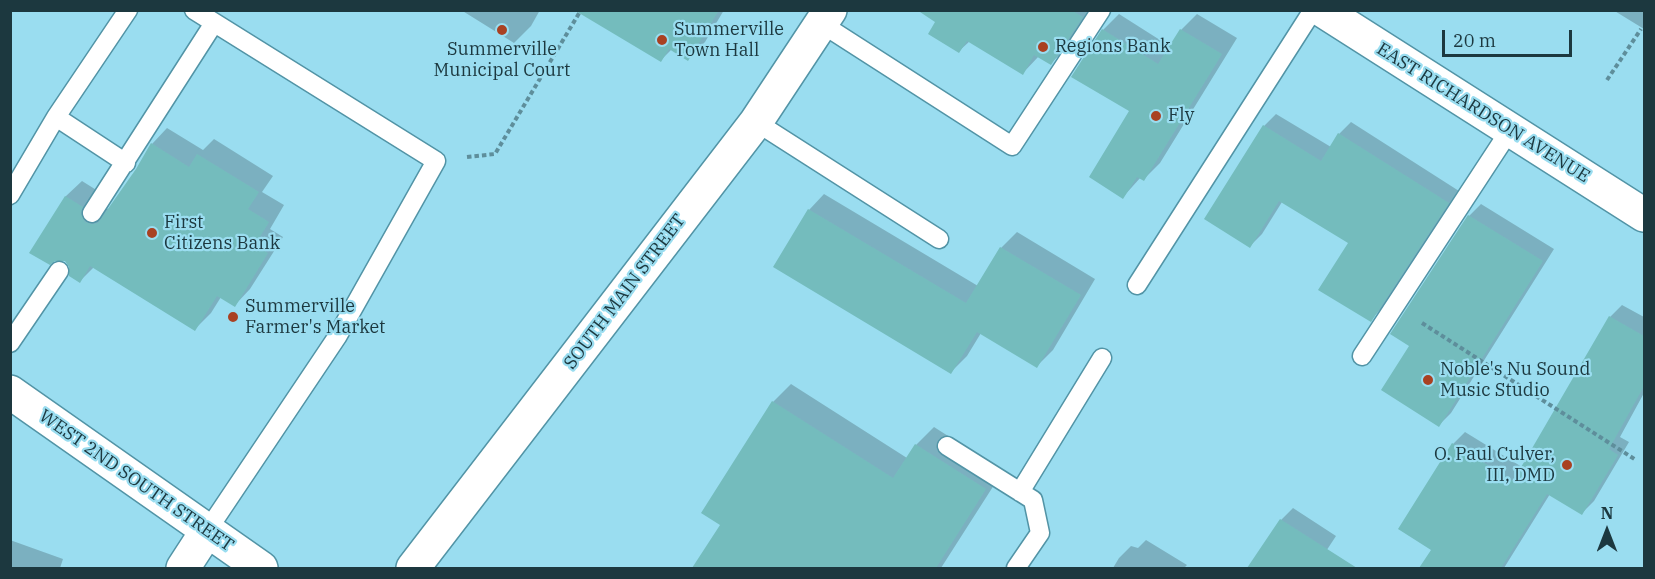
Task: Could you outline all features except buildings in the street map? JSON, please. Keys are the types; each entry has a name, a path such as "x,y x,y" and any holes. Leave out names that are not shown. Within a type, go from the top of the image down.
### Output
{"street":[{"name":"EAST RICHARDSON AVENUE","path":"1322,10 1644,215"},
{"name":"SOUTH MAIN STREET","path":"413,568 756,122 826,17"},
{"name":"WEST 2ND SOUTH STREET","path":"10,392 261,568"},
{"path":"183,568 207,531"}],"lane":[{"path":"10,195 56,117 128,10"},
{"path":"194,10 436,161 337,337 207,531"},
{"path":"826,17 1012,146 1101,10"},
{"path":"1137,285 1313,10"},
{"path":"92,213 214,23"},
{"path":"56,117 126,163"},
{"path":"756,122 939,239"},
{"path":"1362,356 1509,130"},
{"path":"10,343 59,271"},
{"path":"1020,492 1101,358"},
{"path":"947,446 1033,500 1040,533 1016,568"}],"path":[{"path":"436,161 495,154 580,10"},
{"path":"1607,80 1641,29"},
{"path":"1394,306 1636,460"}],"place":[{"name":"Summerville Municipal Court","path":"502,30"},
{"name":"Summerville Town Hall","path":"662,40"},
{"name":"Regions Bank","path":"1043,47"},
{"name":"Fly","path":"1156,116"},
{"name":"First Citizens Bank","path":"152,233"},
{"name":"Summerville Farmer's Market","path":"233,317"},
{"name":"Noble's Nu Sound Music Studio","path":"1428,380"},
{"name":"O. Paul Culver, III, DMD","path":"1567,465"}]}
